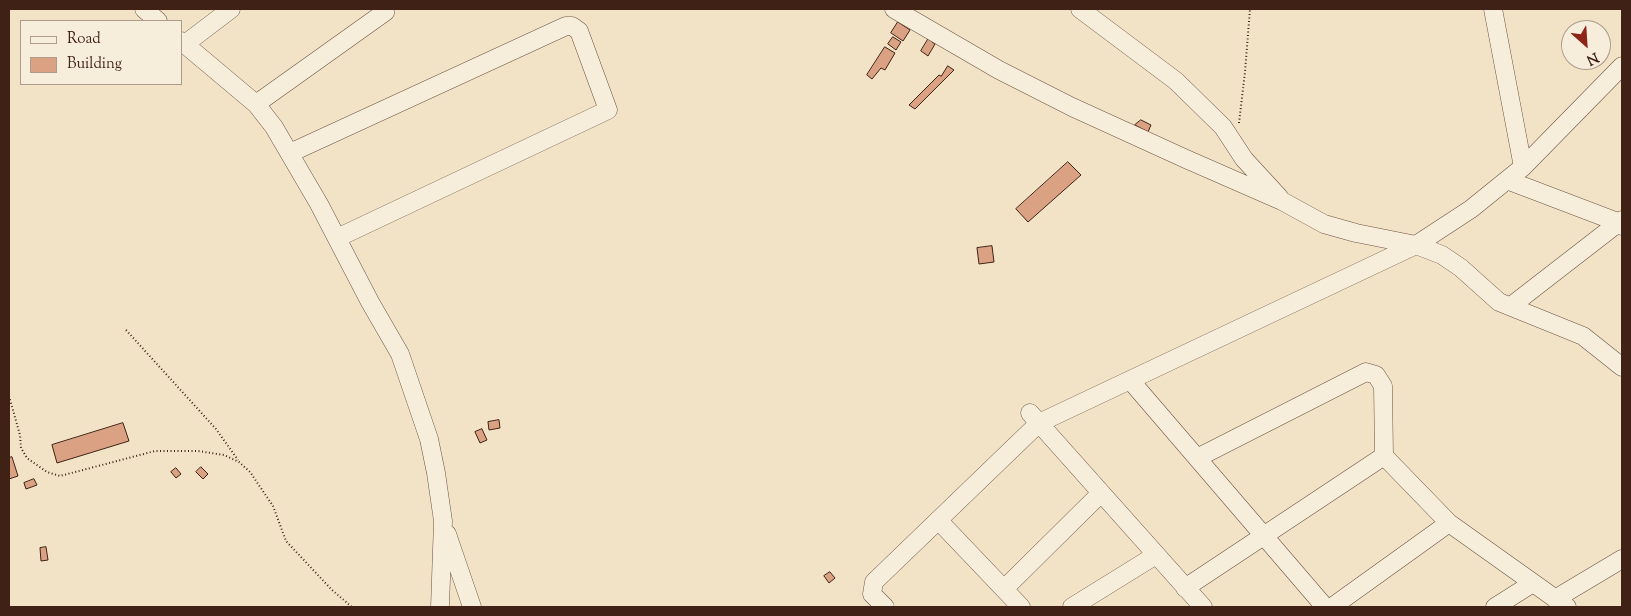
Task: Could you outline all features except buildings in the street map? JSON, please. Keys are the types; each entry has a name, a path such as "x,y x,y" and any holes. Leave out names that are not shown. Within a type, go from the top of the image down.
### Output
{"street":[{"path":"144,9 157,20"},
{"path":"231,9 183,43 256,104 274,127 319,204 370,302 400,354 429,439 436,473 443,521 440,607"},
{"path":"256,104 385,12 384,9"},
{"path":"894,9 999,70 1072,107 1282,201 1324,224 1356,233 1416,245 1442,255 1461,268 1499,302 1583,336 1622,366"},
{"path":"1080,9 1176,81 1223,128 1244,160 1282,201"},
{"path":"1493,9 1523,167"},
{"path":"290,154 566,26 572,26 579,31 608,110 337,238"},
{"path":"886,607 872,594 874,582 938,520 1034,418 1130,380 1416,245 1471,209 1523,167 1622,66"},
{"path":"1508,180 1621,223"},
{"path":"1511,306 1621,223"},
{"path":"1197,458 1366,372 1376,375 1383,386 1384,456 1448,523 1561,603 1622,559"},
{"path":"1130,380 1325,607"},
{"path":"1034,418 1202,607"},
{"path":"1185,588 1384,456"},
{"path":"1004,589 1101,493"},
{"path":"938,520 1021,607"},
{"path":"443,521 472,607"},
{"path":"1332,607 1448,523"},
{"path":"1072,607 1156,556"},
{"path":"1494,607 1533,583"}],"path":[{"path":"1234,144 1245,72 1250,9"},
{"path":"126,330 216,429 239,462 250,472 273,506 286,541 332,590 352,607"},
{"path":"9,396 20,435 21,448 27,458 47,472 60,476 155,451 214,453 224,455 239,462"}]}
